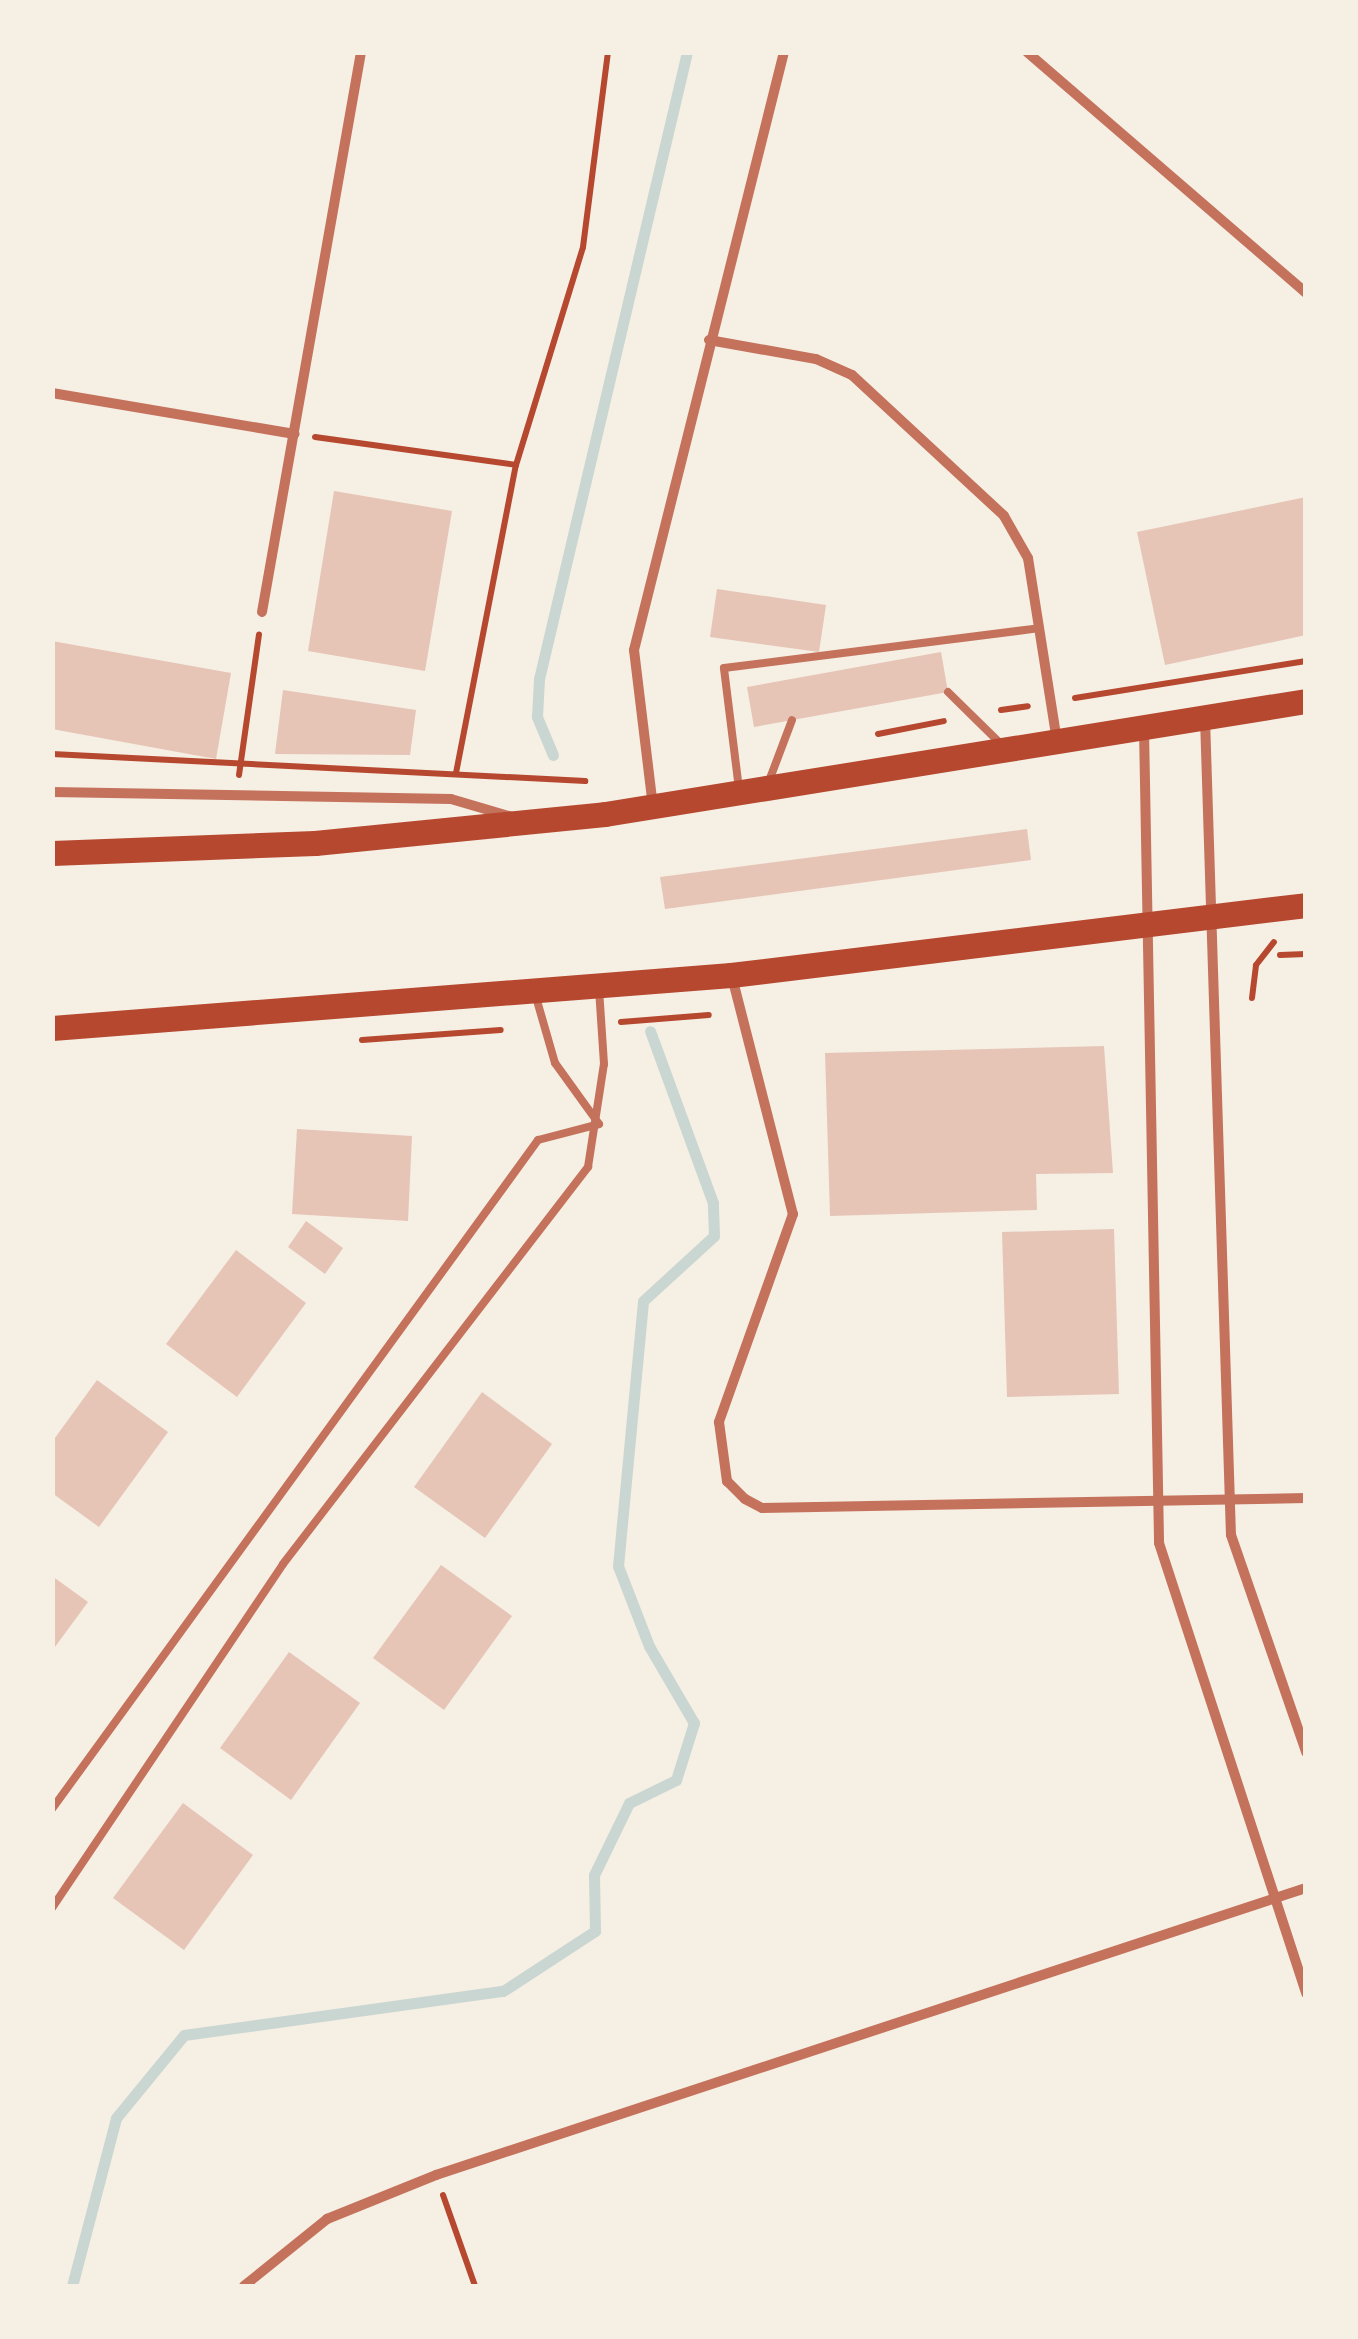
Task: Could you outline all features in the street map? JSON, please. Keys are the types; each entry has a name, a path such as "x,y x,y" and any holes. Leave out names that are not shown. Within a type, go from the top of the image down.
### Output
{"main road":[{"path":"52,853 527,823 653,808 1306,702"},
{"path":"52,1028 732,976 1306,904"}],"street":[{"path":"262,612 360,52"},
{"path":"653,808 634,650 784,52"},
{"path":"1027,52 1306,292"},
{"path":"709,340 816,359 852,375 1021,537 1057,742"},
{"path":"52,393 295,434"},
{"path":"1204,718 1228,1499 1238,1566 1306,1752"},
{"path":"1144,728 1158,1501 1168,1588 1306,1994"},
{"path":"52,792 451,799 527,823"},
{"path":"732,976 793,1214 719,1422 727,1480 762,1508 1306,1498"},
{"path":"244,2286 327,2219 436,2175 1306,1888"}],"lane":[{"path":"753,793 724,668 1039,628"},
{"path":"948,692 1008,751"},
{"path":"753,793 792,720"},
{"path":"52,1908 283,1564 559,1213 600,1124 599,987"},
{"path":"534,992 554,1063 600,1124"},
{"path":"52,1809 538,1140 600,1124"}],"path":[{"path":"451,799 516,465 582,247 608,52"},
{"path":"295,434 516,465"},
{"path":"236,794 262,612"},
{"path":"856,738 1306,660"},
{"path":"52,754 457,770 590,782 646,774"},
{"path":"1252,998 1261,952 1292,936"},
{"path":"1280,955 1306,954"},
{"path":"621,1022 709,1015"},
{"path":"436,2175 475,2286"}],"building":[{"path":"334,491 452,511 425,671 308,651"},
{"path":"1306,497 1306,635 1165,665 1137,532"},
{"path":"717,589 826,605 819,652 710,637"},
{"path":"52,641 231,673 216,759 52,729"},
{"path":"941,652 948,692 754,727 747,687"},
{"path":"283,690 416,710 410,755 275,754"},
{"path":"1027,829 1031,860 665,909 660,877"},
{"path":"1104,1046 1113,1173 1036,1174 1037,1210 830,1216 825,1053"},
{"path":"297,1129 412,1136 408,1221 292,1214"},
{"path":"306,1221 343,1248 325,1274 288,1247"},
{"path":"1114,1229 1119,1394 1007,1397 1002,1232"},
{"path":"236,1250 306,1303 237,1397 166,1344"},
{"path":"97,1380 168,1432 99,1527 52,1493 52,1442"},
{"path":"482,1392 552,1444 485,1538 414,1487"},
{"path":"441,1565 512,1616 444,1710 373,1658"},
{"path":"52,1576 88,1602 52,1651"},
{"path":"289,1652 360,1703 291,1800 220,1748"},
{"path":"183,1803 253,1855 184,1950 113,1898"}],"waterway":[{"path":"553,755 537,717 539,679 687,52"},
{"path":"72,2286 116,2118 184,2035 503,1991 595,1931 594,1875 629,1803 676,1780 694,1723 649,1646 618,1566 643,1301 714,1236 713,1203 650,1031"}]}
